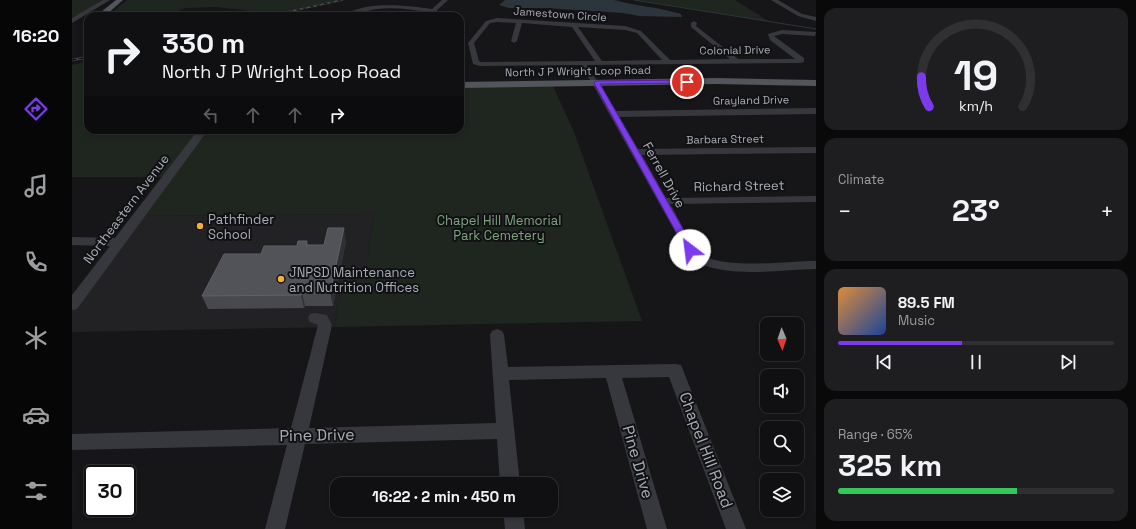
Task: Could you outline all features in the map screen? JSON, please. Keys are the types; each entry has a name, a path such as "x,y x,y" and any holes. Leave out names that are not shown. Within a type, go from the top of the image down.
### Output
{"main road":[{"path":"105,12 120,0"},
{"name":"North J P Wright Loop Road","path":"464,85 717,81 816,83"}],"street":[{"path":"87,12 107,0"},
{"path":"355,12 359,10 381,7 434,10 445,0"},
{"path":"774,0 800,15 816,19"},
{"path":"72,21 84,14"},
{"name":"Jamestown Circle","path":"480,64 476,62 471,43 488,22 497,20 573,24 634,30 638,32 668,62"},
{"path":"514,41 520,21"},
{"path":"694,23 693,26 736,61"},
{"path":"573,24 600,63"},
{"name":"Colonial Drive","path":"480,64 799,61 801,60 772,39 770,35 782,32 816,34"},
{"path":"582,63 596,83"},
{"name":"Ferrell Drive","path":"596,83 690,250 697,257 705,261 729,267 816,265"},
{"name":"Grayland Drive","path":"614,114 816,111"},
{"name":"Northeastern Avenue","path":"72,305 200,134"},
{"name":"Barbara Street","path":"635,152 816,150"},
{"name":"Richard Street","path":"663,201 816,199"},
{"path":"72,241 118,242"},
{"path":"275,529 325,324 322,319 315,318"},
{"path":"497,335 509,477"},
{"name":"Chapel Hill Road","path":"612,372 675,370 736,529"},
{"path":"500,374 612,372"},
{"name":"Pine Drive","path":"612,372 657,529"},
{"name":"Pine Drive","path":"72,442 297,435 505,431"},
{"path":"514,517 515,529"}],"shaded area":[{"path":"505,0 614,0 681,14 682,17 639,16 623,13 545,8 509,8 499,5"},
{"path":"374,214 365,277 344,277 334,327 72,332 72,305 137,216"}],"green space":[{"path":"72,0 107,0 87,12 84,12 84,14 72,21"},
{"path":"127,0 347,0 300,10 279,12 260,12 216,7 186,8 175,12 112,12"},
{"path":"637,0 735,0 770,22"},
{"name":"Chapel Hill Memorial Park Cemetery","path":"84,62 84,134 464,134 464,85 552,84 574,132 642,321 334,327 344,276 365,276 374,214 137,216 167,177 72,177 72,65"}],"building":[{"name":"JNPSD Maintenance and Nutrition Offices","path":"328,228 344,228 330,293 302,293 301,295 202,296 224,254 261,254 264,246 297,246 298,241 307,241 306,245 324,245"}],"waterway":[{"path":"634,0 816,29"}],"railway":[{"path":"287,12 342,0"},
{"path":"72,60 83,58"},
{"path":"78,59 83,58"}],"place":[{"name":"Pathfinder School","path":"200,226"},
{"name":"JNPSD Maintenance and Nutrition Offices","path":"281,279"}],"route":[{"path":"687,82 596,83 690,250"}]}
